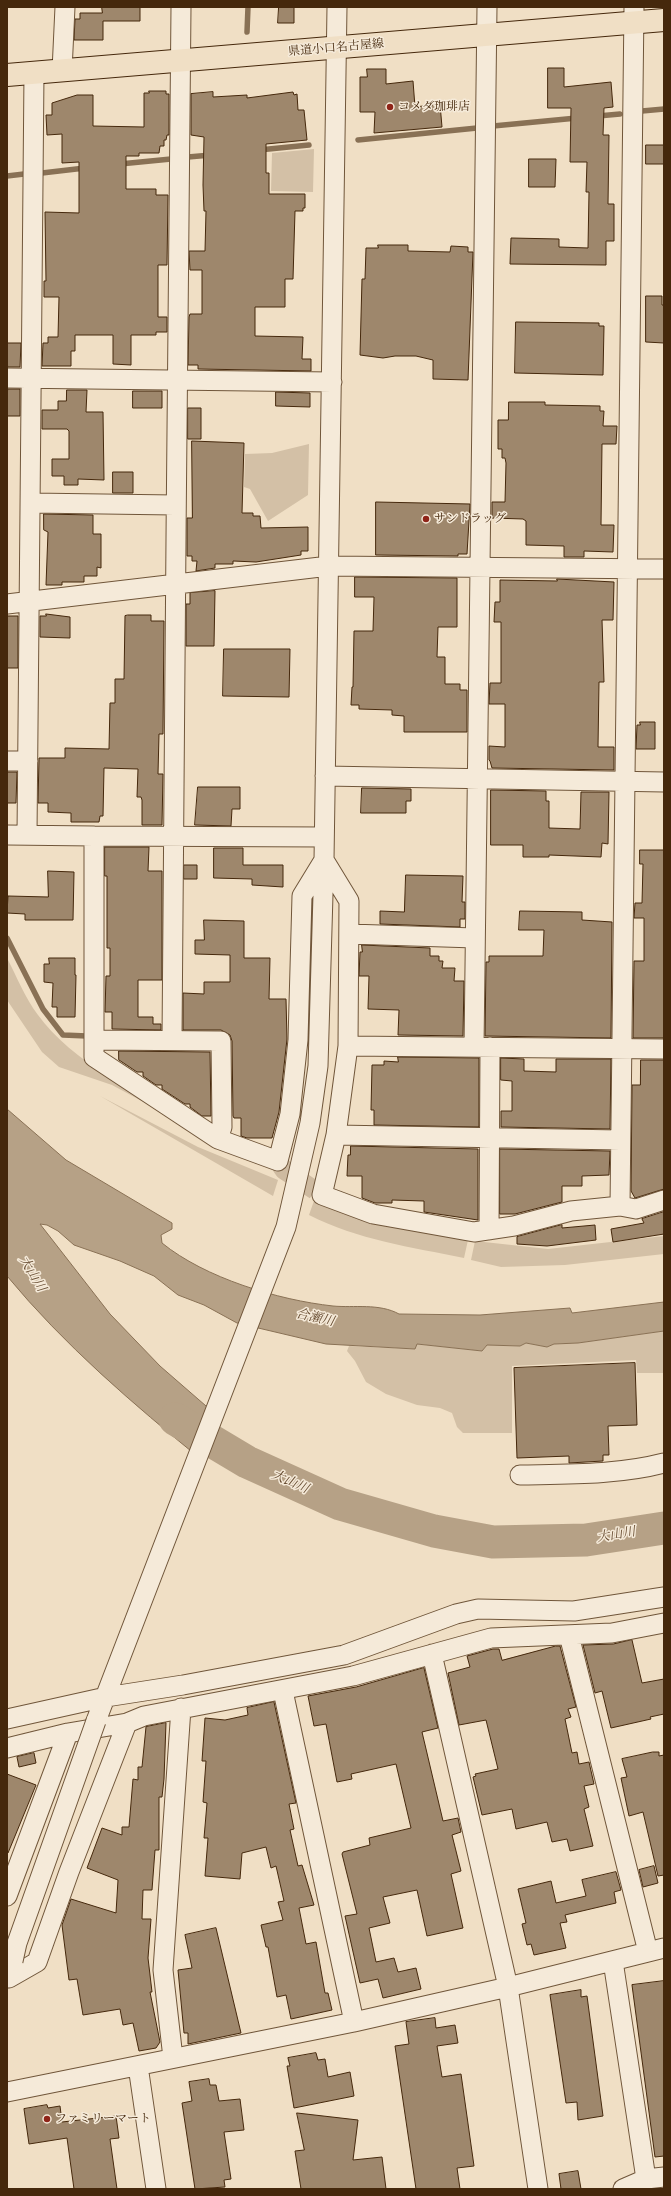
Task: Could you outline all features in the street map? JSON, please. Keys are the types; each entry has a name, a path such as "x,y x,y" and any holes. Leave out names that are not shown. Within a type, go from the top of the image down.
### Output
{"main road":[{"name":"県道小口名古屋線","path":"7,75 487,34 634,15 664,20"}],"street":[{"path":"62,71 65,7"},
{"path":"172,1040 176,584 175,505 178,380 181,7"},
{"path":"10,1975 17,1942 96,1721 286,1226 310,1123 318,1066 324,860 337,7"},
{"path":"487,7 479,779 475,938 490,1138 489,1230"},
{"path":"620,1206 626,568 634,15"},
{"path":"27,835 33,378 34,73"},
{"path":"7,378 332,382"},
{"path":"31,503 175,505"},
{"path":"7,604 329,566 664,569"},
{"path":"7,761 28,761"},
{"path":"325,776 664,782"},
{"path":"7,835 324,837"},
{"path":"94,836 94,1057 218,1139 278,1161 290,1114 298,1040 302,896 324,860"},
{"path":"324,860 349,901 349,934 348,1046 336,1135 322,1195 374,1214 474,1232 489,1230 571,1211 620,1206 636,1209 664,1200"},
{"path":"349,934 475,938"},
{"path":"94,1040 221,1041 222,1127 218,1139"},
{"path":"348,1046 664,1049"},
{"path":"336,1135 620,1140"},
{"path":"520,1475 598,1473 647,1468 664,1463"},
{"path":"7,1719 106,1695 206,1681 344,1655 456,1614 478,1609 574,1611 664,1597"},
{"path":"7,1748 68,1733 127,1723 144,1716 181,1708 283,1691 353,1676 491,1638 612,1633 664,1623"},
{"path":"7,2092 354,2022 508,1987 656,1950 569,1635"},
{"path":"432,1654 508,1987 538,2189"},
{"path":"283,1691 354,2022"},
{"path":"173,2058 163,1970 181,1708"},
{"path":"10,1975 37,1962 69,1872 127,1723"},
{"path":"7,1896 68,1733"},
{"path":"613,1961 655,2178 623,2189"},
{"path":"138,2066 156,2189"}],"shaded area":[{"path":"314,149 313,192 271,191 272,153"},
{"path":"309,444 308,495 268,521 250,489 244,487 245,454 272,453"},
{"path":"7,958 25,995 38,1015 52,1032 88,1063 108,1077 190,1127 112,1085 59,1067 42,1052 7,1000"},
{"path":"100,1096 198,1147 278,1180 273,1196"},
{"path":"316,1195 468,1240 464,1258 385,1242 346,1231 328,1224 309,1215"},
{"path":"664,1236 664,1254 565,1265 501,1267 471,1260 475,1241 548,1249"},
{"path":"664,1331 664,1373 637,1373 636,1360 512,1366 512,1433 463,1433 457,1427 452,1413 440,1408 417,1405 386,1394 366,1382 355,1361 347,1351 349,1346 415,1349 416,1344 482,1351 487,1345 520,1346 526,1343 547,1347 554,1344 578,1343"}],"water":[{"name":"合瀬川","path":"7,1109 66,1160 172,1223 172,1229 161,1235 162,1243 179,1256 220,1277 266,1293 289,1299 333,1306 383,1308 399,1314 480,1315 570,1308 572,1313 664,1302 664,1331 578,1343 554,1344 547,1347 526,1343 520,1346 487,1345 482,1351 417,1344 415,1349 326,1344 237,1323 204,1305 178,1295 154,1276 120,1261 74,1245 58,1231 47,1225 40,1224 110,1314 160,1366 221,1419 202,1460 100,1373 52,1326 7,1276"}],"building":[{"path":"102,7 140,7 140,21 103,21 103,40 74,40 75,19 80,19 80,13 102,13"},
{"path":"279,7 294,7 294,23 278,23"},
{"path":"548,68 564,68 564,87 611,82 613,107 604,108 603,135 609,135 608,204 614,204 614,241 606,241 606,265 510,264 511,238 559,239 559,247 588,248 589,192 586,192 587,162 570,162 571,108 548,108"},
{"path":"367,69 386,69 386,84 413,81 415,107 440,104 442,127 374,133 375,112 360,112 360,77 367,77"},
{"path":"149,91 166,91 166,94 169,94 169,135 167,135 166,140 164,140 164,146 160,146 159,153 139,153 139,156 126,156 126,189 156,189 156,195 168,195 167,265 158,265 158,317 167,317 167,332 156,332 156,335 131,335 131,365 113,364 113,335 75,335 75,351 71,351 71,366 42,366 43,343 48,343 48,337 58,337 59,297 44,297 44,281 46,281 45,212 79,213 79,162 62,163 62,134 47,135 46,115 52,115 52,103 77,95 93,95 93,126 144,127 144,93 149,93"},
{"path":"213,92 213,97 247,95 247,98 293,92 294,95 297,94 298,110 304,110 307,140 266,144 266,173 269,173 269,194 305,194 305,208 303,208 303,211 295,211 293,279 285,279 285,307 255,307 255,336 303,337 302,359 311,359 311,371 198,369 198,365 188,365 189,317 190,314 202,314 202,270 190,270 189,251 205,251 206,211 204,211 203,185 204,137 191,135 191,94"},
{"path":"646,145 664,145 664,164 646,164"},
{"path":"529,159 556,159 555,187 529,187"},
{"path":"378,245 408,245 408,251 450,252 451,246 468,247 468,252 473,252 468,380 433,379 433,360 416,356 395,356 383,358 360,355 362,279 365,279 366,248 378,248"},
{"path":"646,296 662,296 662,305 664,305 664,343 646,342"},
{"path":"516,322 599,323 599,326 604,326 603,375 515,373"},
{"path":"7,343 21,343 20,367 8,367"},
{"path":"8,389 20,389 20,416 7,416"},
{"path":"67,390 87,390 86,412 103,412 104,480 78,479 78,485 64,485 64,476 52,476 52,459 69,459 69,431 67,429 42,429 42,410 58,410 58,401 66,401"},
{"path":"133,391 162,391 162,408 133,408"},
{"path":"276,392 310,393 310,407 276,406"},
{"path":"509,402 545,402 545,405 600,406 600,411 604,411 603,426 617,426 616,444 602,444 601,525 614,525 613,552 584,551 584,557 564,557 564,546 526,545 526,521 523,519 492,518 492,502 505,502 506,463 505,458 502,458 502,449 498,449 498,420 508,420"},
{"path":"188,408 201,408 201,439 188,439"},
{"path":"192,441 244,443 242,513 253,513 253,516 260,516 261,528 308,527 308,551 301,551 301,555 256,562 233,561 233,564 215,564 215,568 196,571 197,561 192,561 192,556 187,556 187,518 192,518"},
{"path":"113,472 133,472 133,493 113,493"},
{"path":"376,502 470,504 467,554 458,554 458,556 376,555"},
{"path":"44,514 93,515 93,534 101,534 101,568 97,567 97,576 84,576 84,582 62,582 62,585 46,585 48,532 44,530"},
{"path":"355,577 457,578 457,627 438,627 437,657 445,657 445,684 460,684 460,690 467,690 467,732 404,732 404,716 392,715 392,710 359,709 359,705 351,705 353,687 354,631 373,631 374,597 355,597"},
{"path":"557,579 614,582 613,620 602,620 604,682 599,682 598,747 614,747 614,770 492,768 489,760 489,746 505,747 505,704 489,704 490,683 501,683 501,622 494,622 495,602 500,602 500,580 557,581"},
{"path":"215,591 214,646 186,646 186,604 190,604 190,593"},
{"path":"46,614 70,617 70,638 40,637 40,616 46,616"},
{"path":"151,615 151,621 164,621 163,734 159,734 158,774 163,774 162,825 142,825 142,800 141,797 137,797 138,769 104,768 103,816 100,816 99,822 71,822 71,813 48,812 48,803 38,803 39,758 65,758 65,748 109,749 110,703 115,703 115,679 124,679 125,616"},
{"path":"7,616 18,616 18,668 7,668"},
{"path":"224,649 290,649 289,697 223,696"},
{"path":"640,722 655,722 655,749 636,749 637,725 640,725"},
{"path":"7,772 17,772 16,803 7,803"},
{"path":"198,787 240,787 240,809 232,809 231,826 195,825"},
{"path":"362,788 411,789 411,801 406,801 406,813 361,813"},
{"path":"491,790 546,791 546,801 549,801 549,828 580,829 581,792 609,792 608,844 602,843 601,857 549,855 549,857 523,857 523,845 491,845"},
{"path":"105,847 149,847 148,871 162,871 162,980 138,980 138,1017 153,1017 153,1024 161,1024 161,1030 112,1029 112,1012 105,1012 106,976 110,976 110,948 107,948 107,876 105,876"},
{"path":"214,848 243,848 243,865 283,865 283,887 252,885 252,879 214,878"},
{"path":"640,850 664,850 664,1038 633,1038 634,961 644,961 644,918 634,918 635,903 642,903 643,864 640,864"},
{"path":"184,865 197,865 197,879 184,879"},
{"path":"48,871 74,872 73,920 25,920 25,914 7,913 8,896 48,897"},
{"path":"406,875 463,876 462,902 465,902 465,919 460,919 460,927 380,924 380,911 404,912"},
{"path":"520,911 582,912 582,920 612,922 611,1038 485,1036 486,962 489,962 489,956 543,956 544,930 519,930"},
{"path":"204,920 244,921 244,958 270,958 269,999 286,999 287,1039 279,1112 272,1138 247,1138 241,1136 241,1118 234,1118 233,1116 232,1041 230,1035 221,1030 183,1030 183,993 204,994 204,982 230,982 230,955 195,954 195,940 204,940"},
{"path":"362,945 430,948 430,956 439,956 439,961 443,961 442,968 455,968 454,981 464,981 463,1036 398,1035 399,1010 368,1009 369,976 359,976 360,952 362,952"},
{"path":"49,958 75,958 75,1017 57,1017 57,1007 52,1007 53,983 44,982 44,964 49,964"},
{"path":"119,1051 210,1052 211,1116 202,1116 190,1107 190,1104 185,1104 162,1089 162,1085 156,1085 143,1076 143,1072 137,1072 119,1060"},
{"path":"398,1057 479,1058 479,1127 374,1125 374,1110 371,1110 372,1065 384,1065 384,1061 398,1062"},
{"path":"501,1058 524,1059 524,1071 556,1072 556,1059 611,1059 610,1129 501,1127 501,1111 512,1111 512,1081 501,1080"},
{"path":"641,1060 664,1060 664,1189 635,1198 631,1191 632,1085 640,1085"},
{"path":"351,1146 478,1149 478,1220 424,1212 424,1201 392,1200 392,1203 375,1203 362,1198 362,1176 347,1176 348,1155 350,1155"},
{"path":"500,1149 610,1151 609,1175 582,1176 582,1186 562,1186 562,1202 515,1214 500,1214"},
{"path":"664,1212 664,1234 613,1242 611,1229 644,1223 642,1219"},
{"path":"562,1225 562,1228 595,1225 596,1240 547,1246 517,1244 517,1237"},
{"path":"635,1363 637,1425 608,1426 609,1455 603,1455 603,1461 569,1463 569,1456 517,1458 514,1368"},
{"path":"632,1640 642,1683 664,1679 664,1714 650,1717 651,1719 611,1728 602,1691 595,1693 583,1645 613,1644"},
{"path":"560,1646 576,1707 568,1709 571,1717 565,1719 572,1753 577,1752 579,1764 589,1762 594,1784 584,1786 589,1807 584,1809 593,1846 570,1851 567,1839 552,1842 547,1822 516,1829 512,1809 482,1815 473,1777 476,1776 475,1774 498,1769 486,1720 459,1725 448,1673 470,1667 467,1656 493,1649 499,1649 502,1660"},
{"path":"424,1668 438,1728 422,1732 443,1821 458,1818 461,1832 452,1835 461,1871 451,1874 463,1928 427,1936 417,1890 383,1897 390,1923 369,1928 376,1962 394,1958 398,1972 416,1968 421,1989 383,1998 378,1979 360,1983 345,1916 357,1914 342,1854 343,1852 370,1845 369,1838 411,1828 396,1764 351,1774 352,1779 337,1782 326,1724 314,1726 308,1696 356,1687"},
{"path":"274,1702 296,1803 289,1804 294,1829 290,1830 298,1866 302,1865 314,1905 299,1908 306,1944 316,1942 325,1993 328,1993 332,2010 291,2019 286,1995 277,1997 268,1947 266,1947 261,1925 283,1920 278,1902 284,1901 276,1866 271,1868 266,1847 242,1853 240,1879 205,1876 208,1838 204,1838 207,1803 203,1802 206,1761 202,1761 205,1718 225,1720 248,1715 247,1708"},
{"path":"166,1723 164,1779 162,1797 159,1797 159,1850 155,1850 152,1890 143,1890 142,1919 151,1919 148,1958 152,1992 150,1992 160,2042 156,2048 139,2051 133,2023 123,2025 120,2009 83,2015 77,1979 69,1980 62,1925 71,1899 116,1913 118,1880 87,1868 102,1828 122,1835 122,1827 129,1827 133,1779 138,1780 138,1767 142,1767 146,1727"},
{"path":"659,1752 659,1756 664,1755 664,1875 658,1876 643,1812 629,1816 621,1778 627,1777 622,1759"},
{"path":"34,1753 36,1763 19,1767 17,1757"},
{"path":"7,1774 36,1785 8,1853 7,1853"},
{"path":"654,1866 658,1883 643,1887 639,1870"},
{"path":"616,1872 621,1890 614,1892 616,1903 565,1915 567,1922 560,1923 566,1948 534,1955 531,1944 527,1945 522,1924 526,1923 518,1889 551,1881 556,1903 586,1896 582,1880"},
{"path":"216,1928 241,2033 188,2044 188,2033 184,2033 178,1970 192,1968 185,1935"},
{"path":"664,1981 664,2156 655,2157 632,1985"},
{"path":"581,1990 581,1997 587,1996 603,2116 578,2120 577,2102 566,2103 550,1995"},
{"path":"435,2018 436,2028 455,2025 458,2043 437,2046 442,2077 461,2074 474,2166 457,2168 460,2189 416,2189 395,2046 409,2044 406,2022"},
{"path":"316,2053 318,2060 325,2059 328,2077 350,2072 354,2096 294,2108 287,2066 290,2066 288,2058"},
{"path":"209,2079 210,2085 216,2085 219,2101 240,2099 244,2130 224,2132 231,2179 224,2180 225,2187 195,2189 182,2103 192,2101 189,2082"},
{"path":"47,2105 48,2108 60,2106 62,2122 116,2116 119,2138 110,2139 117,2189 74,2189 67,2138 29,2144 24,2109"},
{"path":"297,2113 358,2120 353,2160 382,2157 386,2189 301,2189 295,2151 304,2150"},
{"path":"578,2171 581,2189 561,2189 559,2174"}],"waterway":[{"path":"247,32 248,7"},
{"path":"642,111 664,109"},
{"path":"598,116 620,114"},
{"path":"493,126 577,118"},
{"path":"358,140 477,128"},
{"path":"259,150 309,145"},
{"path":"188,157 211,155"},
{"path":"120,164 171,159"},
{"path":"42,173 85,168"},
{"path":"7,176 24,174"},
{"path":"7,938 43,1009 63,1035 87,1036"},
{"name":"大山川","path":"175,1419 247,1462 340,1504 434,1531 493,1542 586,1540 664,1528"}],"tunnel":[{"path":"278,1161 284,1170 322,1195"}],"place":[{"name":"コメダ珈琲店","path":"390,107"},
{"name":"サンドラッグ","path":"426,519"},
{"name":"ファミリーマート","path":"47,2119"}]}
